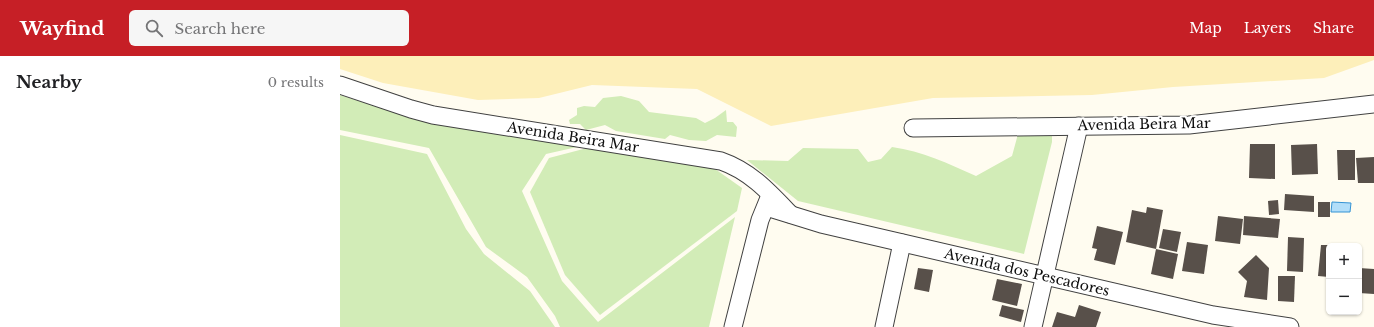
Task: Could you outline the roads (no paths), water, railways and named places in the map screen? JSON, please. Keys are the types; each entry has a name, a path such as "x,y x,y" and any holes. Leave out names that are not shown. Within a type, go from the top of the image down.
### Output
{"street":[{"name":"Avenida Beira Mar","path":"340,85 433,115 721,161 748,174 768,200"},
{"name":"Avenida Beira Mar","path":"913,128 1189,126 1374,104"},
{"path":"1033,327 1079,126"},
{"name":"Avenida dos Pescadores","path":"768,200 791,216 1045,276 1212,321 1290,327"},
{"path":"733,327 758,227 768,200"},
{"path":"884,327 902,243"}],"water":[{"path":"1332,202 1351,203 1350,212 1331,212"}]}
